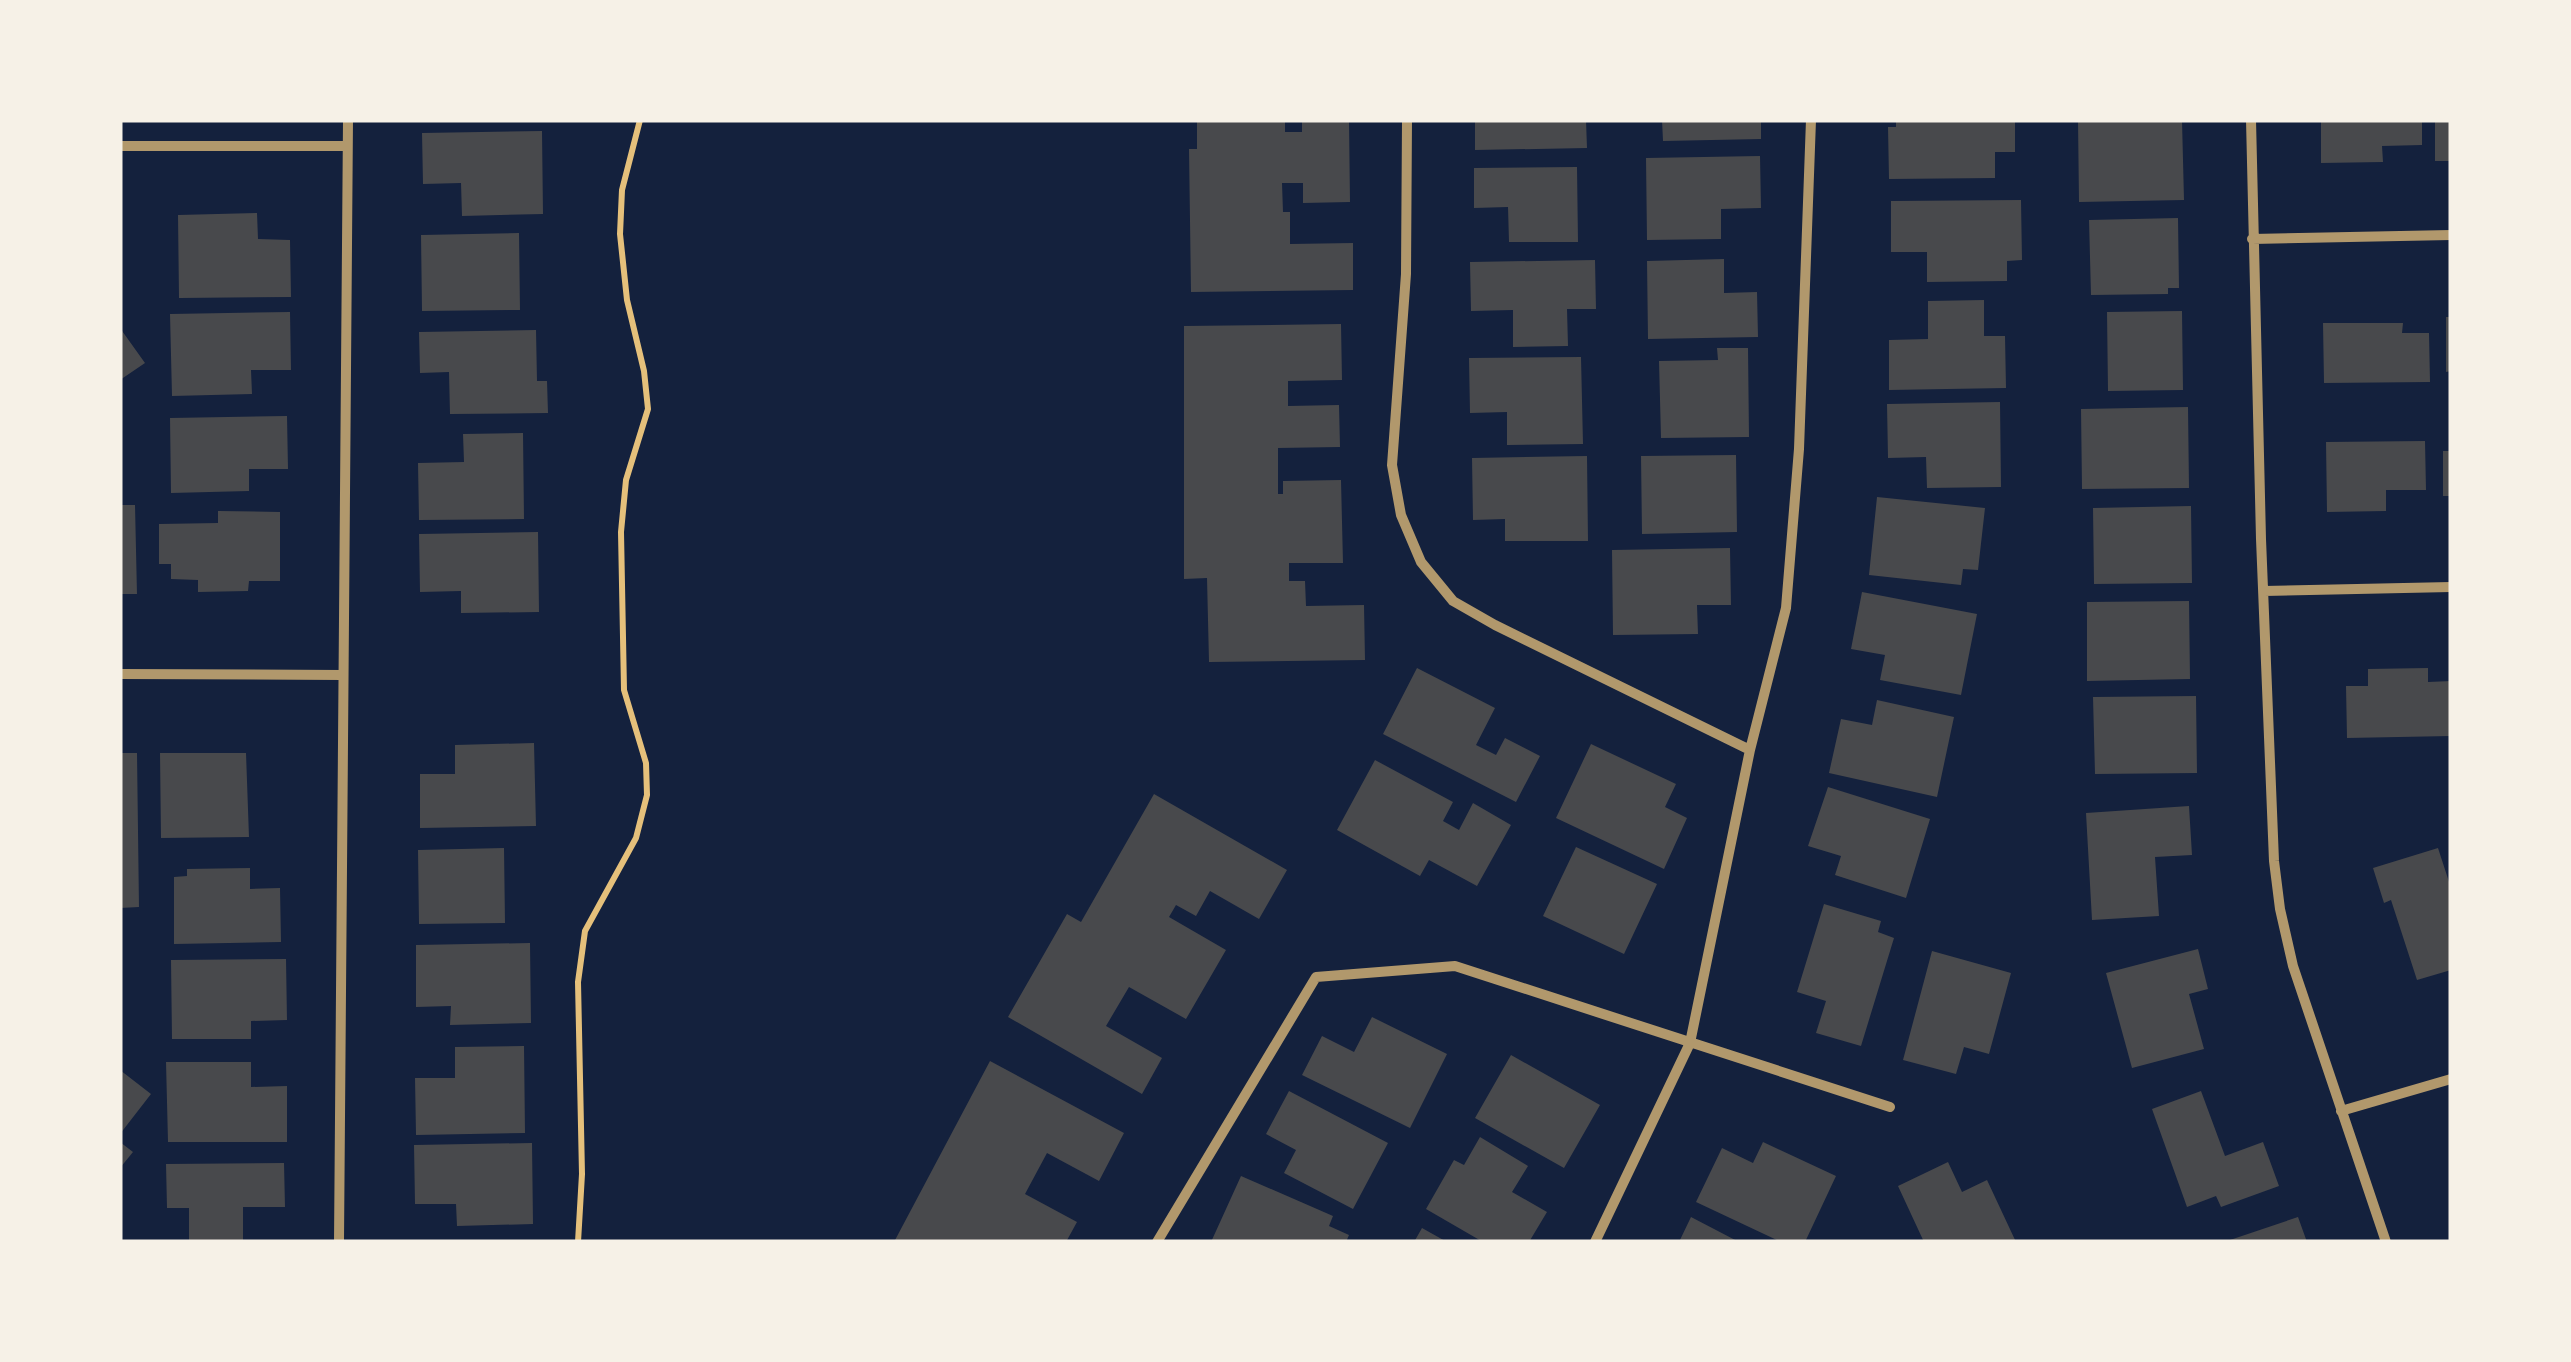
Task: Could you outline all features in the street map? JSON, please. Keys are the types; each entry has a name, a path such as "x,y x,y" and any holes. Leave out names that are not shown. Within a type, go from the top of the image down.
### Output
{"street":[{"path":"339,1242 348,120"},
{"path":"1407,120 1406,274 1392,465 1401,515 1421,562 1453,601 1494,625 1750,750"},
{"path":"1595,1242 1690,1043 1750,750 1786,608 1798,449 1811,120"},
{"path":"2250,120 2274,861 2294,966 2386,1242"},
{"path":"120,146 347,146"},
{"path":"2252,239 2451,235"},
{"path":"2264,591 2451,587"},
{"path":"120,674 342,674"},
{"path":"1157,1242 1316,977 1455,966 1890,1107"},
{"path":"2342,1112 2451,1079"}],"path":[{"path":"578,1242 582,1174 578,982 586,931 636,838 647,795 646,762 624,690 621,532 626,480 648,409 644,371 627,300 620,234 622,190 640,120"}],"building":[{"path":"1197,120 1285,120 1285,132 1302,132 1302,120 1349,120 1350,202 1303,203 1303,183 1282,183 1283,212 1290,212 1290,244 1353,243 1353,290 1191,292 1189,149 1197,149"},
{"path":"1475,120 1586,120 1587,148 1475,150"},
{"path":"1662,120 1761,120 1761,139 1663,141"},
{"path":"1896,120 2015,120 2015,152 1995,152 1995,178 1889,179 1888,127 1896,127"},
{"path":"2078,120 2182,120 2184,200 2079,202"},
{"path":"2321,120 2422,120 2422,145 2382,146 2383,162 2321,163"},
{"path":"2435,120 2451,120 2451,161 2435,161"},
{"path":"542,131 543,214 462,216 461,183 423,184 422,133"},
{"path":"1760,156 1761,208 1721,209 1721,239 1647,240 1646,158"},
{"path":"1577,167 1578,242 1509,242 1508,207 1474,208 1474,168"},
{"path":"2021,200 2022,260 2007,261 2007,281 1927,282 1927,252 1891,252 1891,201"},
{"path":"257,213 258,239 290,240 291,297 179,298 178,215"},
{"path":"2178,218 2179,288 2168,288 2168,294 2091,295 2089,220"},
{"path":"519,233 520,310 422,311 421,235"},
{"path":"1724,259 1724,293 1757,292 1758,337 1648,339 1647,261"},
{"path":"1595,260 1596,309 1567,309 1568,346 1513,347 1513,310 1471,311 1470,262"},
{"path":"1984,300 1984,336 2005,336 2006,388 1889,390 1889,340 1928,339 1928,301"},
{"path":"2182,311 2183,390 2108,391 2107,312"},
{"path":"290,312 291,370 251,370 252,394 172,396 170,314"},
{"path":"2446,317 2451,317 2451,371 2446,372"},
{"path":"2323,323 2403,323 2402,333 2429,333 2430,382 2324,383"},
{"path":"1341,324 1342,380 1288,381 1288,406 1339,405 1340,447 1278,448 1278,494 1283,494 1283,481 1341,480 1343,563 1289,563 1289,581 1305,581 1306,606 1364,605 1365,660 1209,662 1207,578 1184,579 1184,326"},
{"path":"120,328 145,363 120,380"},
{"path":"536,330 537,381 547,381 548,413 450,414 449,372 420,373 419,332"},
{"path":"1717,348 1748,348 1749,437 1661,438 1659,361 1718,360"},
{"path":"1581,357 1583,444 1507,445 1507,412 1470,413 1469,358"},
{"path":"2000,402 2001,487 1927,488 1926,457 1888,458 1887,404"},
{"path":"2188,407 2189,488 2082,489 2081,409"},
{"path":"287,416 288,469 249,469 249,491 171,493 170,418"},
{"path":"523,433 524,519 419,520 418,463 464,462 463,434"},
{"path":"2425,441 2426,490 2386,490 2386,511 2327,512 2326,442"},
{"path":"2443,451 2451,451 2451,496 2443,496"},
{"path":"1736,455 1737,532 1642,534 1641,456"},
{"path":"1587,456 1588,541 1505,541 1505,519 1473,520 1472,458"},
{"path":"1877,497 1985,508 1978,570 1963,569 1961,585 1869,575"},
{"path":"120,505 135,505 137,594 120,594"},
{"path":"2191,506 2192,583 2094,584 2093,508"},
{"path":"218,511 280,512 280,581 249,581 248,591 198,592 198,580 171,579 171,564 159,564 159,524 218,523"},
{"path":"538,532 539,612 461,613 461,591 420,592 419,534"},
{"path":"1730,548 1731,605 1697,605 1698,634 1613,635 1612,550"},
{"path":"1862,592 1977,614 1961,695 1880,680 1885,655 1851,649"},
{"path":"2189,601 2190,679 2087,681 2087,602"},
{"path":"1417,668 1495,708 1476,745 1496,755 1505,738 1540,756 1516,802 1383,734"},
{"path":"2428,668 2428,682 2451,681 2451,736 2347,738 2346,686 2368,686 2368,669"},
{"path":"2196,696 2197,773 2095,774 2093,697"},
{"path":"1877,700 1954,717 1937,797 1829,773 1841,719 1872,725"},
{"path":"534,743 536,826 420,828 420,774 455,774 455,745"},
{"path":"1591,744 1676,784 1665,807 1687,818 1664,869 1556,818"},
{"path":"120,753 137,753 139,907 120,908"},
{"path":"160,753 246,753 249,837 161,838"},
{"path":"1375,760 1453,802 1443,821 1459,830 1473,803 1511,825 1477,886 1429,860 1420,876 1337,830"},
{"path":"1828,787 1930,819 1906,898 1835,875 1841,856 1808,846"},
{"path":"1154,794 1287,870 1259,919 1210,891 1196,916 1176,905 1169,917 1226,950 1186,1019 1129,987 1106,1026 1162,1058 1142,1094 1008,1017 1067,914 1081,922"},
{"path":"2189,806 2192,855 2155,857 2159,916 2092,920 2086,813"},
{"path":"1576,847 1657,884 1624,954 1543,916"},
{"path":"504,848 505,923 419,924 418,850"},
{"path":"2438,848 2451,888 2451,970 2417,980 2391,900 2384,903 2373,868"},
{"path":"250,868 250,889 280,888 281,942 174,944 174,877 187,876 187,869"},
{"path":"1824,904 1881,921 1878,932 1894,938 1861,1046 1816,1033 1826,1001 1797,992"},
{"path":"530,943 531,1023 450,1025 451,1006 416,1007 416,945"},
{"path":"2198,949 2208,989 2189,994 2204,1049 2132,1068 2106,973"},
{"path":"1932,951 2011,973 1989,1054 1964,1047 1956,1074 1903,1060"},
{"path":"286,959 287,1020 251,1021 251,1039 172,1039 171,960"},
{"path":"1372,1017 1447,1054 1410,1128 1302,1075 1322,1036 1354,1052"},
{"path":"524,1046 525,1133 416,1135 415,1078 455,1078 455,1047"},
{"path":"1511,1055 1600,1105 1564,1168 1475,1118"},
{"path":"990,1061 1124,1133 1099,1181 1047,1153 1025,1194 1077,1222 1066,1242 894,1242"},
{"path":"166,1062 251,1062 251,1087 287,1086 287,1142 168,1142"},
{"path":"120,1070 151,1094 120,1134"},
{"path":"1289,1091 1388,1143 1353,1209 1284,1173 1296,1150 1266,1134"},
{"path":"2201,1091 2225,1156 2263,1142 2279,1186 2221,1207 2216,1196 2187,1207 2152,1109"},
{"path":"1480,1137 1528,1166 1512,1192 1547,1212 1529,1242 1483,1242 1426,1209 1454,1160 1464,1165"},
{"path":"120,1142 133,1152 120,1168"},
{"path":"1763,1142 1836,1176 1805,1242 1781,1242 1696,1202 1722,1148 1753,1163"},
{"path":"532,1143 533,1224 457,1226 456,1204 415,1204 414,1145"},
{"path":"1948,1162 1962,1192 1987,1180 2016,1242 1924,1242 1898,1186"},
{"path":"284,1163 285,1207 243,1207 243,1242 189,1242 189,1208 167,1208 166,1164"},
{"path":"1241,1176 1333,1216 1329,1226 1349,1235 1346,1242 1211,1242"},
{"path":"1691,1217 1739,1242 1679,1242"},
{"path":"2298,1217 2307,1242 2227,1242 2227,1241"},
{"path":"1422,1228 1447,1242 1414,1242"}]}
